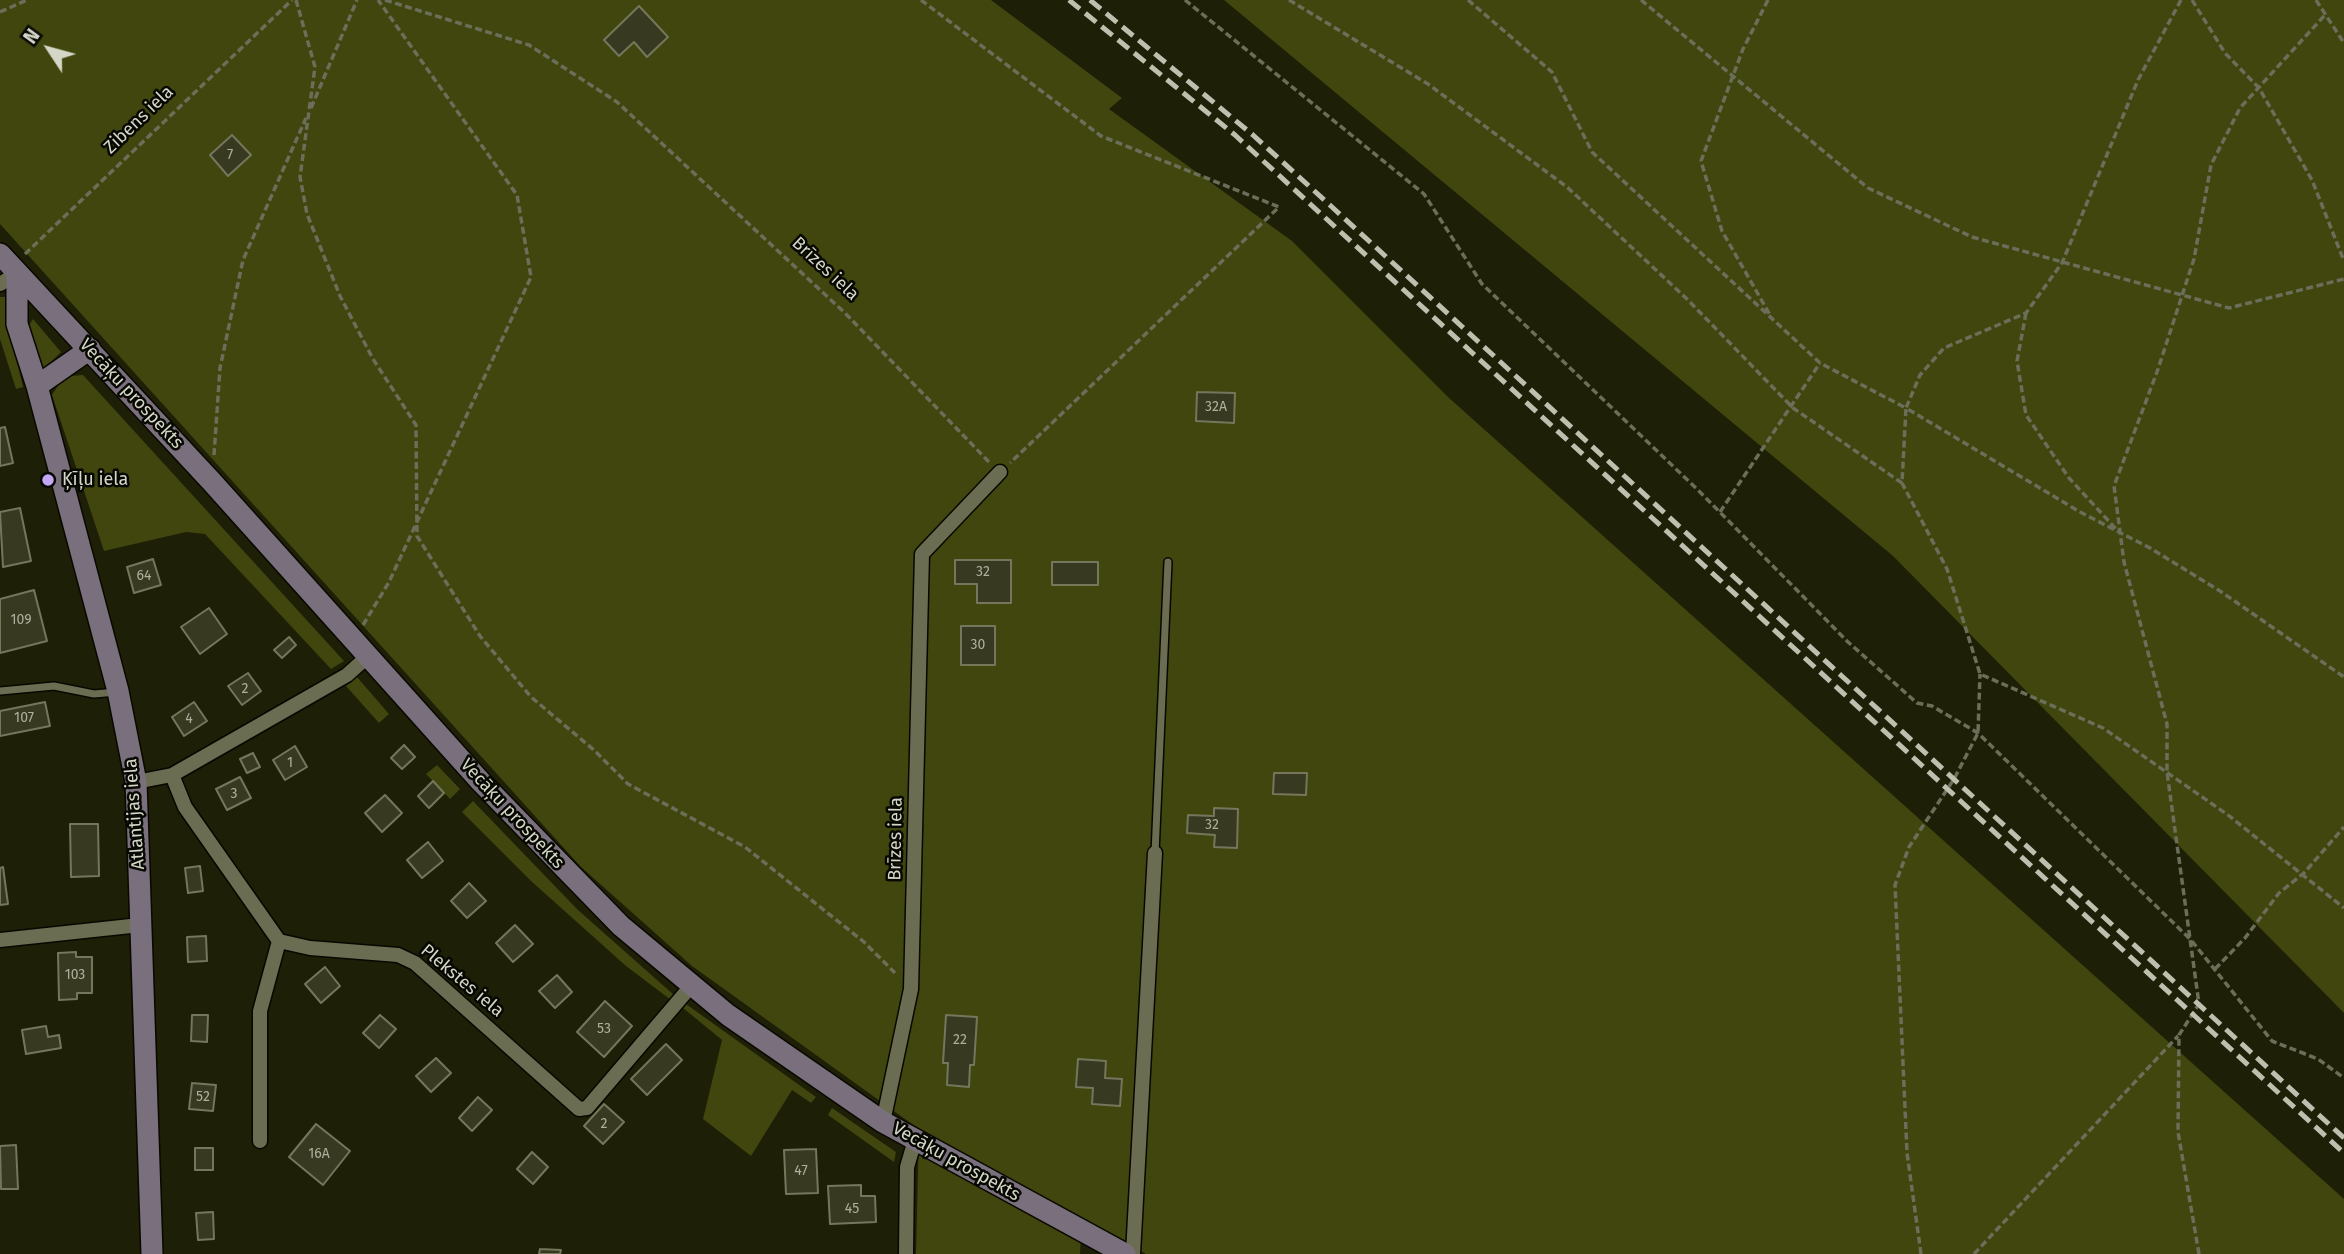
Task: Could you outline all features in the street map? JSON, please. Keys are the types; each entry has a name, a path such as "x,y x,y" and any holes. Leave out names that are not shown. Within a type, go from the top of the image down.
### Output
{"main road":[{"name":"Vecāķu prospekts","path":"9,275 90,349 360,650 570,876 621,926 728,1015 883,1122 1125,1254"},
{"name":"Atlantijas iela","path":"9,275 17,324 37,386 118,691 136,782 152,1254"},
{"path":"37,386 90,349"}],"street":[{"name":"Brīzes iela","path":"883,1122 911,989 922,554 1000,472"},
{"path":"136,782 172,775 347,675 360,650"},
{"path":"172,775 185,807 279,941 260,1011 260,1141"},
{"path":"1133,1254 1155,853"},
{"path":"0,940 140,925"},
{"name":"Plekstes iela","path":"279,941 310,948 398,955 415,963 579,1109 587,1108 692,985"},
{"path":"906,1254 907,1167 915,1140"}],"lane":[{"path":"1155,853 1168,562"},
{"path":"0,691 54,686 94,695 118,691"}],"path":[{"path":"0,12 27,0"},
{"path":"294,0 315,67 300,177 307,214 340,296 362,338 416,425 417,536 480,636 531,698 594,750 628,784 745,847 864,942 911,989"},
{"name":"Zibens iela","path":"9,275 294,0"},
{"path":"212,482 220,368 243,260 357,0"},
{"path":"360,650 531,277 517,195 378,0"},
{"name":"Brīzes iela","path":"385,0 529,45 617,102 845,313 1000,472"},
{"path":"920,0 1101,136 1279,207 1000,472"},
{"path":"1185,0 1424,194 1482,284 1720,512 1848,642 1917,703 1932,706 1978,733 2191,940 2272,1041 2318,1059 2344,1078"},
{"path":"1289,0 1428,84 1567,187 1687,299 1793,408 1902,483 1947,569 1980,674 1978,733 1948,788 1909,847 1895,885 1907,1153 1921,1254"},
{"path":"1466,0 1552,72 1592,152 1820,363 1906,408 2220,592 2344,677"},
{"path":"1641,0 1868,188 1972,237 2228,308 2344,279"},
{"path":"1768,0 1733,77 1701,161 1722,231 1773,320"},
{"path":"2120,533 2069,478 2026,415 2017,361 2026,313 2062,263 2137,80 2181,0"},
{"path":"2192,0 2225,54 2259,88 2312,180 2344,261"},
{"path":"2316,0 2344,43"},
{"path":"1974,1254 2179,1035 2199,1004 2167,772 2167,724 2124,562 2114,486 2194,259 2211,165 2240,108 2325,15"},
{"path":"1902,483 1906,408 1920,375 1944,348 2026,313"},
{"path":"1720,512 1793,408 1820,363"},
{"path":"1980,674 2103,728 2304,873 2344,908"},
{"path":"2215,969 2245,938 2279,893 2304,873 2344,827"},
{"path":"2179,1035 2178,1132 2199,1254"}],"green space":[{"path":"0,0 991,0 1122,98 1109,109 1292,241 1448,397 2344,1199 2344,1254 1146,1254 1082,1218 1080,1254 916,1254 919,1129 692,966 581,867 0,224"},
{"path":"1224,0 2344,0 2344,1013 1893,556"},
{"path":"0,297 7,297 10,333 23,387 16,389 0,339"},
{"path":"33,319 61,352 42,371 28,327"},
{"path":"83,375 344,661 331,669 205,534 186,532 104,551 52,395 59,384 71,376"},
{"path":"357,677 389,714 379,723 346,686"},
{"path":"437,765 460,789 450,799 426,774"},
{"path":"473,801 578,910 674,995 671,1000 626,966 531,881 462,812"},
{"path":"686,1004 816,1097 811,1103 792,1090 751,1156 703,1119 722,1040 683,1008"},
{"path":"832,1108 896,1152 894,1162 828,1115"}],"building":[{"path":"639,6 668,37 647,57 634,42 619,56 604,40"},
{"path":"232,135 251,155 228,176 210,155"},
{"path":"1197,392 1235,393 1234,423 1196,421"},
{"path":"5,427 13,463 0,466 0,428"},
{"path":"20,508 31,561 3,567 0,512"},
{"path":"153,559 161,585 134,593 127,567"},
{"path":"955,560 1011,560 1011,603 977,603 977,584 955,584"},
{"path":"1052,562 1098,562 1098,585 1052,585"},
{"path":"34,590 47,641 0,653 0,599"},
{"path":"209,608 227,634 200,654 181,627"},
{"path":"961,626 995,626 995,665 961,665"},
{"path":"289,637 296,645 282,658 274,650"},
{"path":"248,673 261,691 242,705 228,686"},
{"path":"45,702 50,726 0,736 0,711"},
{"path":"194,702 207,721 184,736 172,717"},
{"path":"404,745 415,757 402,769 391,758"},
{"path":"295,746 307,767 285,780 273,760"},
{"path":"253,753 260,767 247,773 240,759"},
{"path":"1274,773 1307,773 1306,795 1273,794"},
{"path":"240,777 251,798 227,810 216,789"},
{"path":"433,781 444,793 429,808 418,796"},
{"path":"385,795 402,813 382,832 365,813"},
{"path":"1214,808 1238,809 1237,848 1214,847 1215,835 1187,833 1188,815 1214,816"},
{"path":"70,824 98,824 99,876 71,877"},
{"path":"428,842 443,861 422,878 407,860"},
{"path":"200,866 203,891 188,893 185,868"},
{"path":"3,867 8,904 0,905 0,868"},
{"path":"469,883 486,901 467,918 451,901"},
{"path":"515,925 533,944 513,962 496,943"},
{"path":"206,936 207,961 188,962 187,937"},
{"path":"76,952 76,957 92,957 92,993 77,993 77,999 59,1000 58,953"},
{"path":"325,967 340,986 321,1003 305,984"},
{"path":"557,975 572,992 555,1008 539,991"},
{"path":"605,1001 632,1026 604,1057 577,1032"},
{"path":"192,1015 208,1015 207,1042 191,1041"},
{"path":"380,1015 396,1029 379,1048 363,1033"},
{"path":"946,1015 977,1017 974,1065 970,1065 969,1087 947,1085 948,1063 943,1063"},
{"path":"46,1026 48,1037 59,1035 61,1048 26,1054 22,1030"},
{"path":"666,1044 682,1060 647,1095 631,1079"},
{"path":"436,1058 451,1073 431,1092 416,1076"},
{"path":"1078,1059 1106,1061 1105,1078 1122,1079 1120,1106 1092,1104 1093,1088 1076,1087"},
{"path":"192,1083 216,1085 213,1111 189,1109"},
{"path":"478,1097 492,1110 472,1131 459,1118"},
{"path":"604,1104 624,1122 603,1144 584,1126"},
{"path":"316,1124 350,1151 323,1185 289,1157"},
{"path":"16,1145 18,1189 1,1189 0,1146"},
{"path":"195,1148 213,1148 213,1170 195,1170"},
{"path":"816,1149 818,1193 786,1194 784,1150"},
{"path":"532,1152 548,1167 533,1184 517,1169"},
{"path":"861,1185 861,1196 875,1196 876,1222 830,1224 828,1186"},
{"path":"213,1212 214,1239 198,1240 196,1213"},
{"path":"540,1249 561,1250 560,1254 539,1254"}],"railway":[{"path":"1069,0 1235,135 2344,1153"},
{"path":"1090,0 1253,135 2344,1138"}],"place":[{"name":"Ķīļu iela","path":"48,480"}]}
